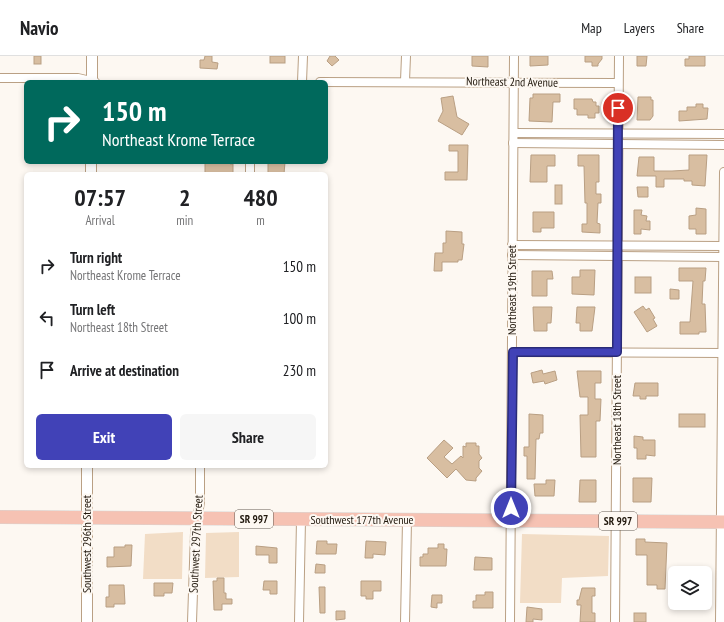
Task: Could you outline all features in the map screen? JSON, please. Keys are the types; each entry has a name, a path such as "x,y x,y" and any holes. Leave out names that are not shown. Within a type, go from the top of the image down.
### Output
{"highway":[{"name":"Southwest 177th Avenue","path":"0,517 723,522"}],"street":[{"path":"92,56 93,80"},
{"path":"302,80 303,56"},
{"path":"405,81 406,56"},
{"name":"Northeast 19th Street","path":"510,622 514,56"},
{"name":"Northeast 18th Street","path":"615,622 617,521 619,56"},
{"path":"0,78 78,78 86,80"},
{"name":"Northeast 2nd Avenue","path":"328,82 618,83"},
{"path":"514,133 724,134"},
{"path":"513,143 724,145"},
{"path":"720,622 723,522 724,172"},
{"path":"512,245 724,246"},
{"path":"512,255 723,257"},
{"path":"513,352 723,353"},
{"name":"Southwest 296th Street","path":"87,468 87,622"},
{"name":"Southwest 297th Street","path":"192,622 195,533 200,502 200,468"},
{"path":"300,622 302,520"},
{"path":"405,622 407,521"}],"shaded area":[{"path":"183,532 182,579 143,579 145,534"},
{"path":"239,532 239,577 205,578 206,533"},
{"path":"522,534 609,536 608,576 562,578 561,603 520,603"}],"building":[{"path":"34,56 41,56 41,64 34,64"},
{"path":"205,56 212,56 212,62 218,63 217,69 200,68 200,60 204,60"},
{"path":"270,56 285,56 285,63 270,63"},
{"path":"330,56 335,56 339,60 332,66 327,61"},
{"path":"472,56 488,56 488,67 472,66"},
{"path":"530,56 548,56 548,65 530,66"},
{"path":"585,56 602,56 602,59 598,66 592,66 592,62 585,62"},
{"path":"637,56 647,56 646,66 637,66"},
{"path":"689,56 705,56 705,66 685,66 685,59 689,59"},
{"path":"533,94 560,94 560,102 553,102 552,122 529,121 530,98 533,98"},
{"path":"453,96 457,117 469,124 462,135 438,121 443,111 441,98"},
{"path":"638,97 651,97 651,100 653,100 653,116 650,120 637,120"},
{"path":"574,99 592,99 593,102 596,102 596,106 599,106 599,113 595,113 595,118 588,118 588,115 577,115 577,109 574,109"},
{"path":"696,104 703,104 703,108 708,108 707,119 679,121 679,111 687,111 687,107 696,107"},
{"path":"449,145 468,145 467,180 445,180 445,172 458,172 458,151 449,151"},
{"path":"531,155 555,155 555,166 547,166 547,182 530,182"},
{"path":"578,155 599,155 599,182 596,182 596,194 601,194 601,203 598,203 597,223 600,224 600,233 582,232 582,224 587,224 587,203 585,203 584,166 578,166"},
{"path":"689,155 707,155 705,186 692,185 692,181 684,181 684,179 664,179 664,187 656,187 656,176 637,176 639,157 654,157 654,171 672,171 689,170"},
{"path":"205,164 233,164 233,172 205,172"},
{"path":"268,164 285,164 284,172 268,172"},
{"path":"555,185 562,185 562,204 555,204"},
{"path":"637,187 648,187 648,197 638,197"},
{"path":"696,208 706,209 706,234 696,234 696,229 689,229 689,216 696,215"},
{"path":"634,210 642,210 641,215 647,216 646,221 650,221 650,230 641,229 641,234 634,234"},
{"path":"533,212 554,212 554,228 541,228 541,232 533,232"},
{"path":"446,231 462,232 462,244 464,244 462,260 458,260 458,262 442,262 442,271 434,271 435,253 443,253 443,243 446,243"},
{"path":"679,268 706,268 705,281 703,281 702,304 705,304 706,332 699,332 699,334 680,334 680,322 690,322 693,281 679,281"},
{"path":"580,270 595,270 594,295 572,294 572,277 580,277"},
{"path":"532,271 552,271 553,279 547,279 547,296 532,296"},
{"path":"635,277 651,277 651,293 635,293"},
{"path":"670,289 679,290 679,299 670,299"},
{"path":"643,306 646,310 649,308 655,318 653,319 657,326 647,332 634,312"},
{"path":"533,307 552,307 551,323 547,323 547,331 534,331"},
{"path":"577,307 595,307 592,331 580,331 580,323 576,323"},
{"path":"542,370 543,374 555,371 557,380 545,384 544,381 533,383 531,373"},
{"path":"577,371 601,371 601,383 595,383 595,399 601,399 600,421 596,421 596,457 581,457 580,415 588,415 588,397 580,397"},
{"path":"635,383 658,383 658,396 646,396 646,399 640,399 640,396 633,396"},
{"path":"529,414 543,415 543,433 540,433 539,439 536,439 535,479 527,479 527,456 524,456 524,447 529,447"},
{"path":"679,414 705,414 705,427 679,427"},
{"path":"634,436 643,437 643,440 655,440 655,456 646,455 646,459 637,459 637,448 634,448"},
{"path":"444,440 453,448 444,457 452,464 461,456 463,458 463,446 466,447 466,443 476,443 476,446 479,446 479,454 482,458 479,461 479,468 482,471 476,478 476,481 466,480 456,469 447,478 427,458"},
{"path":"633,478 652,478 651,502 633,502"},
{"path":"546,480 555,480 554,496 535,496 534,484 546,484"},
{"path":"580,480 596,480 596,502 579,502"},
{"path":"636,539 645,539 645,542 667,543 665,589 657,589 657,585 647,585 647,555 636,555"},
{"path":"317,541 327,541 327,544 337,544 336,554 316,554"},
{"path":"366,541 386,542 385,555 373,554 373,558 365,558"},
{"path":"438,544 444,544 444,549 447,549 446,566 420,566 420,557 423,557 423,554 428,554 428,548 438,548"},
{"path":"125,545 132,545 131,566 107,567 107,557 114,557 114,547 125,547"},
{"path":"256,546 277,548 277,563 269,563 269,555 256,555"},
{"path":"475,557 492,558 492,570 474,570"},
{"path":"316,564 325,565 325,573 315,573"},
{"path":"217,578 224,578 224,593 226,593 226,599 232,599 232,604 222,604 222,610 214,610 213,581 217,581"},
{"path":"264,581 277,581 277,594 270,594 270,590 263,590"},
{"path":"361,581 381,581 381,591 373,591 373,599 366,599 366,596 361,596"},
{"path":"154,583 173,583 172,593 164,593 164,596 154,596"},
{"path":"109,585 124,585 125,604 114,604 114,607 106,607 106,597 109,597"},
{"path":"319,587 325,587 325,613 320,613"},
{"path":"582,588 595,588 595,596 592,596 592,613 595,613 595,622 580,622 581,605 577,605 577,600 579,600"},
{"path":"485,592 493,592 493,608 473,608 473,601 476,601 476,595 485,595"},
{"path":"432,595 442,595 442,603 437,603 437,608 431,607"},
{"path":"527,607 542,609 542,620 533,619 533,622 526,622"},
{"path":"336,611 345,611 345,619 336,620"},
{"path":"634,613 646,613 646,622 634,622"}],"route":[{"path":"511,508 513,352 617,352 618,108"}]}
